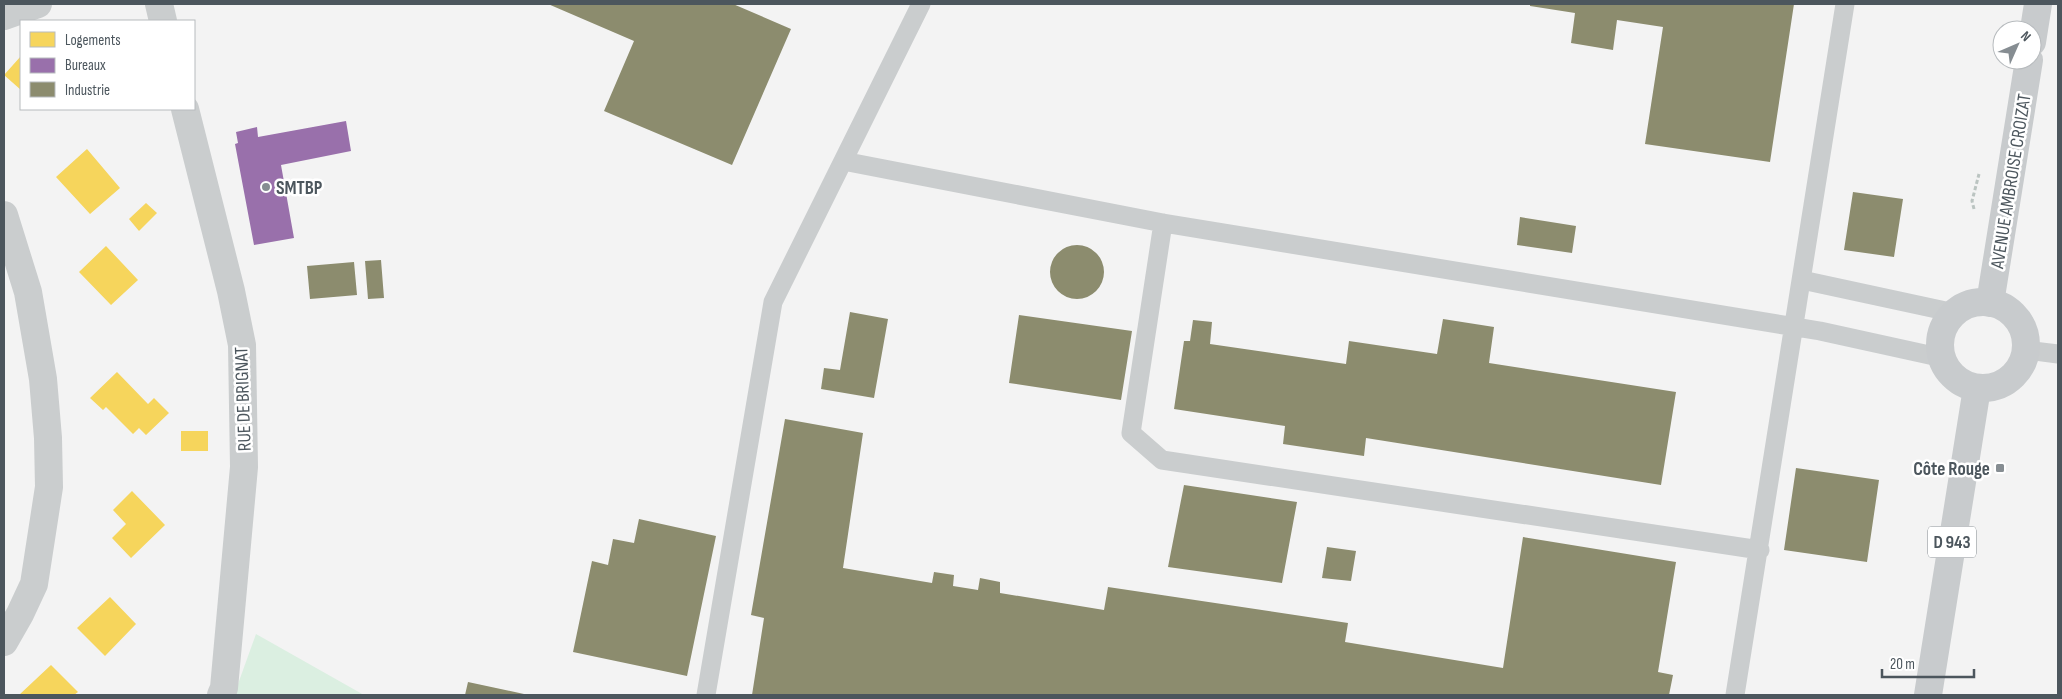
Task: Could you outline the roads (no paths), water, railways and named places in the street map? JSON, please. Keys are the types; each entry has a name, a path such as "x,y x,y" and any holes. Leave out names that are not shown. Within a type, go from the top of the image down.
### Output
{"main road":[{"path":"2035,20 2038,4"},
{"name":"AVENUE AMBROISE CROIZAT","path":"1990,303 2027,70"},
{"path":"1990,303 2008,311 2021,325 2025,337 2026,350 2023,363 2015,375 2004,384 1991,388 1977,388 1963,384 1951,375 1940,348 1942,334 1947,322 1965,306 1990,303"},
{"name":"D 943","path":"1928,695 1977,388"}],"street":[{"path":"4,16 38,4"},
{"path":"159,4 163,20"},
{"name":"RUE DE BRIGNAT","path":"185,110 231,291 242,345 244,467 222,695"},
{"path":"4,215 8,243 28,292 42,379 48,438 49,487 34,584 4,642"}],"lane":[{"path":"706,695 773,302 921,4"},
{"path":"1735,695 1760,550 1845,4"},
{"path":"843,161 1163,223 1794,327 1943,358"},
{"path":"1163,223 1131,433 1162,460 1760,550"},
{"path":"1802,280 1955,313"},
{"path":"2026,350 2058,354"}],"place":[{"name":"SMTBP","path":"266,187"},
{"name":"Côte Rouge","path":"2000,468"}]}
